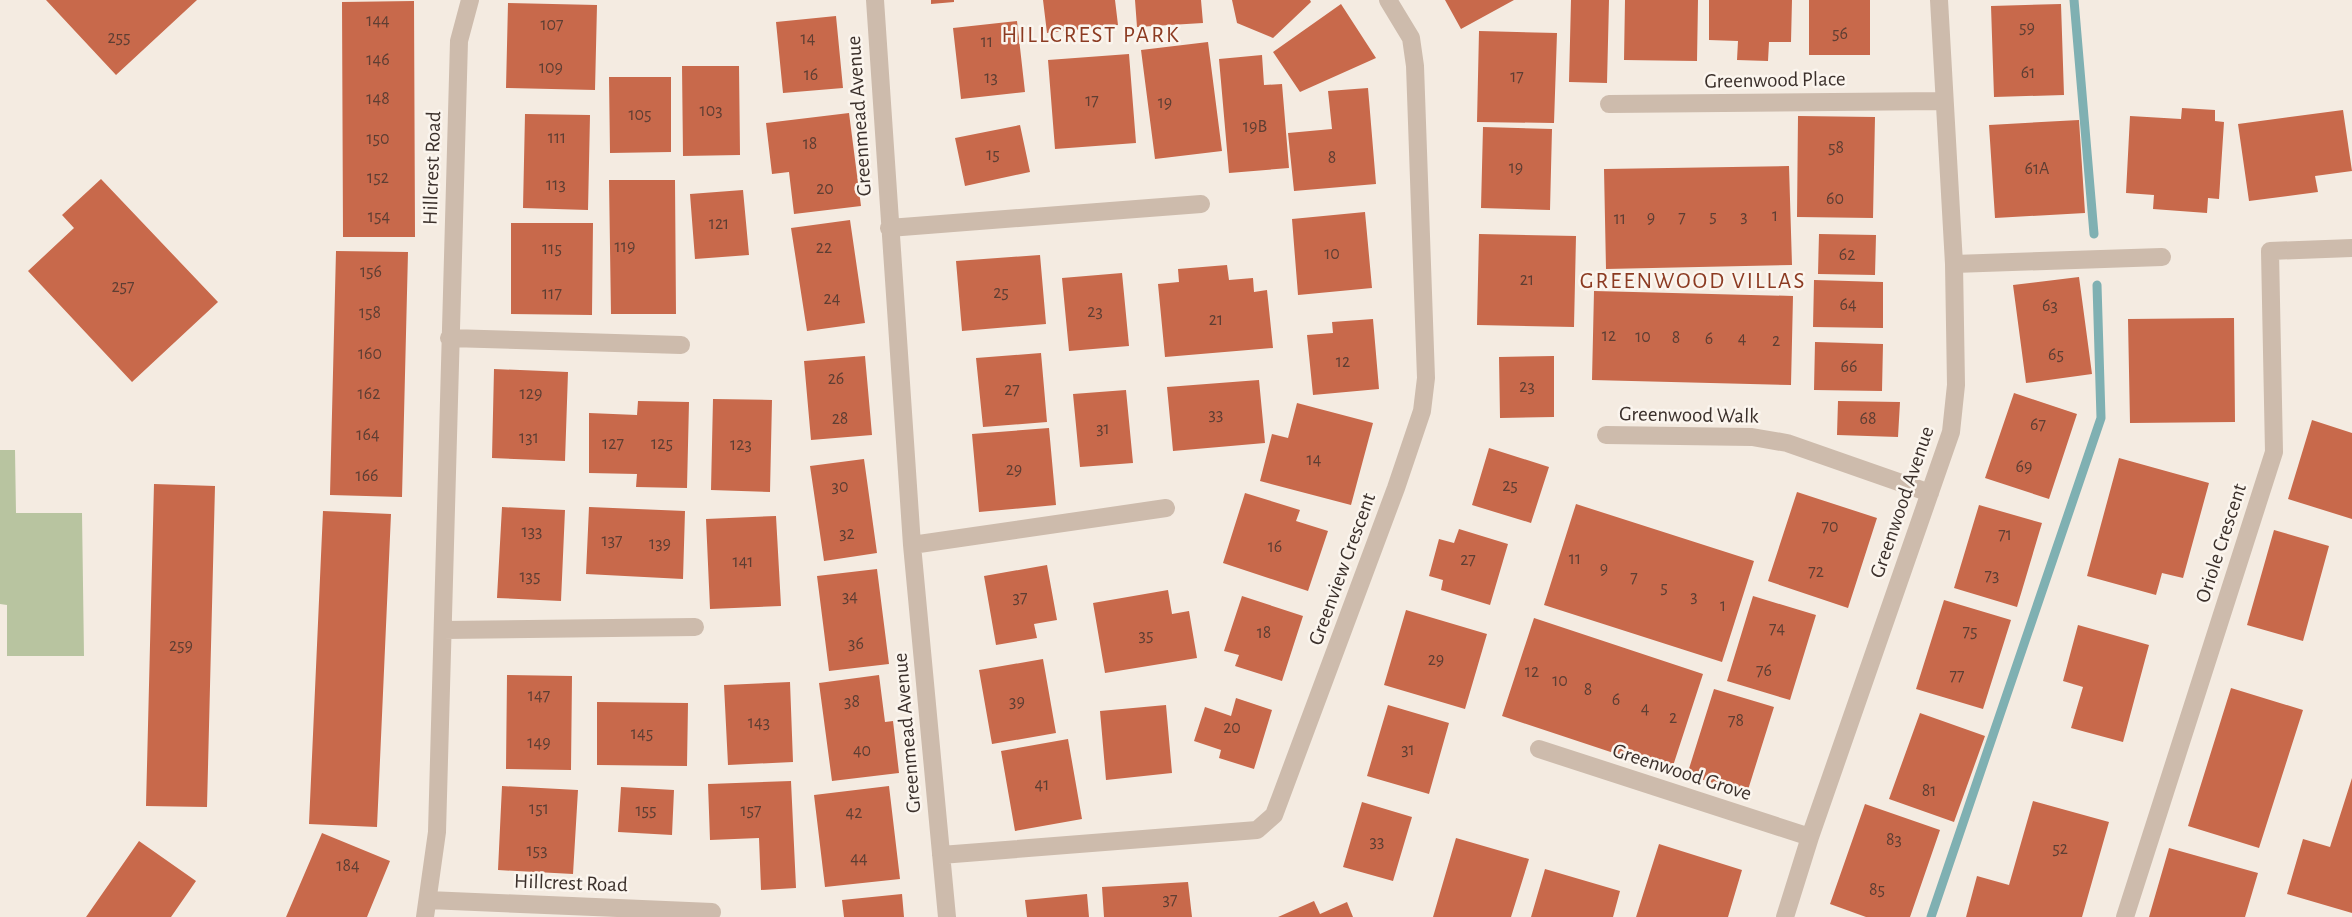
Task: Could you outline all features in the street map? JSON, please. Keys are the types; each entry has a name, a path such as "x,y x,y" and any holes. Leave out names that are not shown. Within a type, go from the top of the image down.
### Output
{"street":[{"name":"Hillcrest Road","path":"470,0 459,41 437,832 426,908 712,912"},
{"name":"Greenmead Avenue","path":"874,0 912,545 947,917"},
{"name":"Greenview Crescent","path":"941,855 1256,830 1274,815 1422,411 1426,379 1415,66 1411,38 1388,0"},
{"name":"Greenwood Avenue","path":"1786,917 1810,837 1951,432 1955,410 1954,264 1943,101 1940,0"},
{"name":"Greenwood Place","path":"1609,104 1943,101"},
{"path":"889,228 1202,204"},
{"name":"Oriole Crescent","path":"2125,917 2274,452 2270,251 2352,248"},
{"path":"1954,264 2162,257"},
{"path":"449,338 681,345"},
{"name":"Greenwood Walk","path":"1605,435 1764,439 1787,443 1930,493"},
{"path":"912,545 1166,508"},
{"path":"443,630 695,627"},
{"name":"Greenwood Grove","path":"1539,750 1810,837"}],"green space":[{"path":"0,450 15,450 16,513 82,513 84,656 7,656 7,605 0,604"}],"building":[{"path":"46,0 197,0 116,75"},
{"path":"931,0 954,0 954,2 931,4"},
{"path":"1043,0 1115,0 1118,25 1047,33"},
{"path":"1135,0 1201,0 1203,23 1137,27"},
{"path":"1232,0 1311,2 1273,38 1237,23"},
{"path":"1445,0 1514,0 1461,29"},
{"path":"1571,0 1609,0 1607,83 1569,82"},
{"path":"1625,0 1698,0 1697,61 1624,60"},
{"path":"1709,0 1792,0 1791,42 1769,42 1768,61 1737,60 1738,41 1709,40"},
{"path":"1809,0 1870,0 1870,55 1809,55"},
{"path":"414,1 415,237 343,237 342,2"},
{"path":"508,3 597,5 595,90 506,88"},
{"path":"1341,4 1376,58 1300,92 1273,52"},
{"path":"2061,4 2064,95 1994,97 1991,6"},
{"path":"836,16 843,88 783,93 776,22"},
{"path":"1017,21 1025,92 961,99 953,28"},
{"path":"1479,31 1557,33 1554,123 1477,122"},
{"path":"1208,42 1222,151 1155,159 1141,50"},
{"path":"1129,54 1136,143 1055,149 1048,60"},
{"path":"1262,55 1264,85 1282,84 1289,168 1229,173 1219,59"},
{"path":"682,66 739,66 740,155 683,156"},
{"path":"609,77 671,77 671,152 610,153"},
{"path":"1368,88 1376,184 1294,191 1288,133 1332,129 1328,91"},
{"path":"2182,108 2215,110 2215,121 2224,122 2219,199 2208,198 2207,213 2153,209 2154,195 2126,193 2130,116 2181,119"},
{"path":"2343,110 2352,171 2315,176 2318,192 2249,201 2238,124"},
{"path":"849,113 861,206 794,214 789,172 772,174 766,123"},
{"path":"525,114 590,115 588,210 523,208"},
{"path":"1798,116 1875,117 1873,218 1797,217"},
{"path":"2079,120 2085,213 1995,218 1989,125"},
{"path":"1020,125 1030,172 965,186 955,138"},
{"path":"1483,127 1552,129 1550,210 1481,208"},
{"path":"1789,166 1792,265 1606,269 1604,169"},
{"path":"101,179 218,302 132,382 28,271 74,228 62,215"},
{"path":"609,180 675,180 676,314 611,314"},
{"path":"743,190 749,255 695,259 690,194"},
{"path":"1365,212 1372,288 1298,295 1292,219"},
{"path":"850,220 865,323 807,331 791,228"},
{"path":"511,223 593,223 592,315 511,314"},
{"path":"1479,234 1576,236 1574,327 1477,325"},
{"path":"1819,234 1876,235 1875,275 1818,274"},
{"path":"336,251 408,252 402,497 330,495"},
{"path":"1040,255 1046,324 962,331 956,261"},
{"path":"1227,265 1229,280 1253,278 1254,292 1267,290 1273,348 1165,357 1158,284 1179,282 1178,269"},
{"path":"1122,273 1129,346 1069,351 1062,278"},
{"path":"2079,277 2092,374 2026,383 2013,285"},
{"path":"1814,280 1883,282 1883,328 1813,327"},
{"path":"1594,291 1793,296 1791,385 1592,380"},
{"path":"2234,318 2235,422 2130,423 2128,319"},
{"path":"1373,319 1379,389 1313,395 1307,335 1333,333 1332,322"},
{"path":"1815,342 1883,344 1882,391 1814,390"},
{"path":"1041,353 1047,422 983,427 976,358"},
{"path":"865,356 872,435 811,440 804,361"},
{"path":"1554,356 1554,417 1500,418 1499,357"},
{"path":"494,369 568,372 565,461 492,458"},
{"path":"1259,380 1265,443 1173,451 1167,387"},
{"path":"1126,390 1133,463 1080,467 1073,394"},
{"path":"2014,393 2077,414 2049,499 1985,478"},
{"path":"713,399 772,400 770,492 711,490"},
{"path":"638,401 689,402 687,488 636,487 637,474 589,473 589,413 637,415"},
{"path":"1838,401 1900,402 1898,437 1837,435"},
{"path":"1297,403 1373,423 1351,505 1260,481 1272,434 1288,438"},
{"path":"2312,420 2352,433 2352,519 2288,499"},
{"path":"1049,428 1056,505 979,512 972,434"},
{"path":"1489,448 1549,467 1531,523 1472,505"},
{"path":"2119,458 2209,483 2183,578 2162,573 2156,595 2087,576"},
{"path":"864,459 877,553 824,561 810,466"},
{"path":"154,484 215,486 207,807 146,806"},
{"path":"1797,492 1877,518 1848,608 1768,581"},
{"path":"1245,493 1300,510 1296,521 1328,531 1308,591 1223,563"},
{"path":"1576,504 1754,561 1722,662 1544,605"},
{"path":"1979,505 2042,523 2017,607 1954,588"},
{"path":"502,507 565,510 561,601 497,598"},
{"path":"589,507 685,511 683,579 586,574"},
{"path":"323,511 391,514 377,827 309,824"},
{"path":"776,516 781,606 710,609 706,519"},
{"path":"1459,529 1508,544 1490,605 1441,590 1443,580 1429,576 1439,539 1454,543"},
{"path":"2274,530 2329,546 2303,641 2247,625"},
{"path":"1047,565 1057,620 1034,624 1037,638 996,645 984,576"},
{"path":"877,569 889,664 829,671 817,576"},
{"path":"1168,590 1172,614 1189,611 1197,658 1105,673 1093,603"},
{"path":"1242,596 1303,616 1282,681 1235,666 1239,655 1224,651"},
{"path":"1753,596 1816,615 1790,700 1727,681"},
{"path":"1944,600 2011,620 1983,709 1916,689"},
{"path":"1406,610 1487,634 1465,709 1384,685"},
{"path":"1534,618 1703,674 1671,772 1502,716"},
{"path":"2078,625 2149,645 2123,742 2071,728 2083,687 2063,681"},
{"path":"1043,659 1056,733 992,744 979,670"},
{"path":"507,675 572,676 571,770 506,769"},
{"path":"879,675 885,722 893,721 899,773 832,781 819,683"},
{"path":"790,682 793,762 728,765 724,685"},
{"path":"2231,688 2303,710 2259,848 2188,826"},
{"path":"1714,689 1774,707 1747,793 1687,775"},
{"path":"1236,698 1272,710 1254,769 1219,758 1221,750 1194,741 1205,707 1231,716"},
{"path":"597,702 688,703 687,766 597,765"},
{"path":"1166,705 1172,773 1106,780 1100,711"},
{"path":"1388,705 1449,723 1429,794 1367,776"},
{"path":"1920,713 1985,736 1954,822 1889,799"},
{"path":"1068,739 1082,819 1015,831 1001,751"},
{"path":"2352,778 2352,913 2287,894 2303,839 2330,847"},
{"path":"791,781 796,888 761,890 759,838 710,840 708,784"},
{"path":"502,786 578,790 573,874 498,870"},
{"path":"889,786 900,879 825,887 814,795"},
{"path":"621,787 674,790 672,835 618,832"},
{"path":"2033,801 2109,822 2082,917 1966,917 1977,876 2009,885"},
{"path":"1362,802 1412,817 1393,881 1343,867"},
{"path":"1865,804 1940,830 1910,917 1866,917 1830,904"},
{"path":"322,833 390,861 367,917 286,917"},
{"path":"1456,838 1529,859 1511,917 1433,917"},
{"path":"139,841 196,881 171,917 86,917"},
{"path":"1659,844 1742,870 1728,917 1636,917"},
{"path":"2169,848 2258,873 2245,917 2149,917"},
{"path":"1545,869 1620,891 1613,917 1531,917"},
{"path":"1188,882 1192,917 1104,917 1102,887"},
{"path":"902,894 904,917 844,917 842,900"},
{"path":"1087,894 1089,917 1027,917 1025,900"},
{"path":"1314,901 1320,914 1347,902 1353,917 1278,917"}],"waterway":[{"path":"2074,0 2094,234"},
{"path":"1931,917 2101,418 2097,285"}],"district":[{"name":"HILLCREST PARK","path":"1091,35"},
{"name":"GREENWOOD VILLAS","path":"1693,281"}]}
